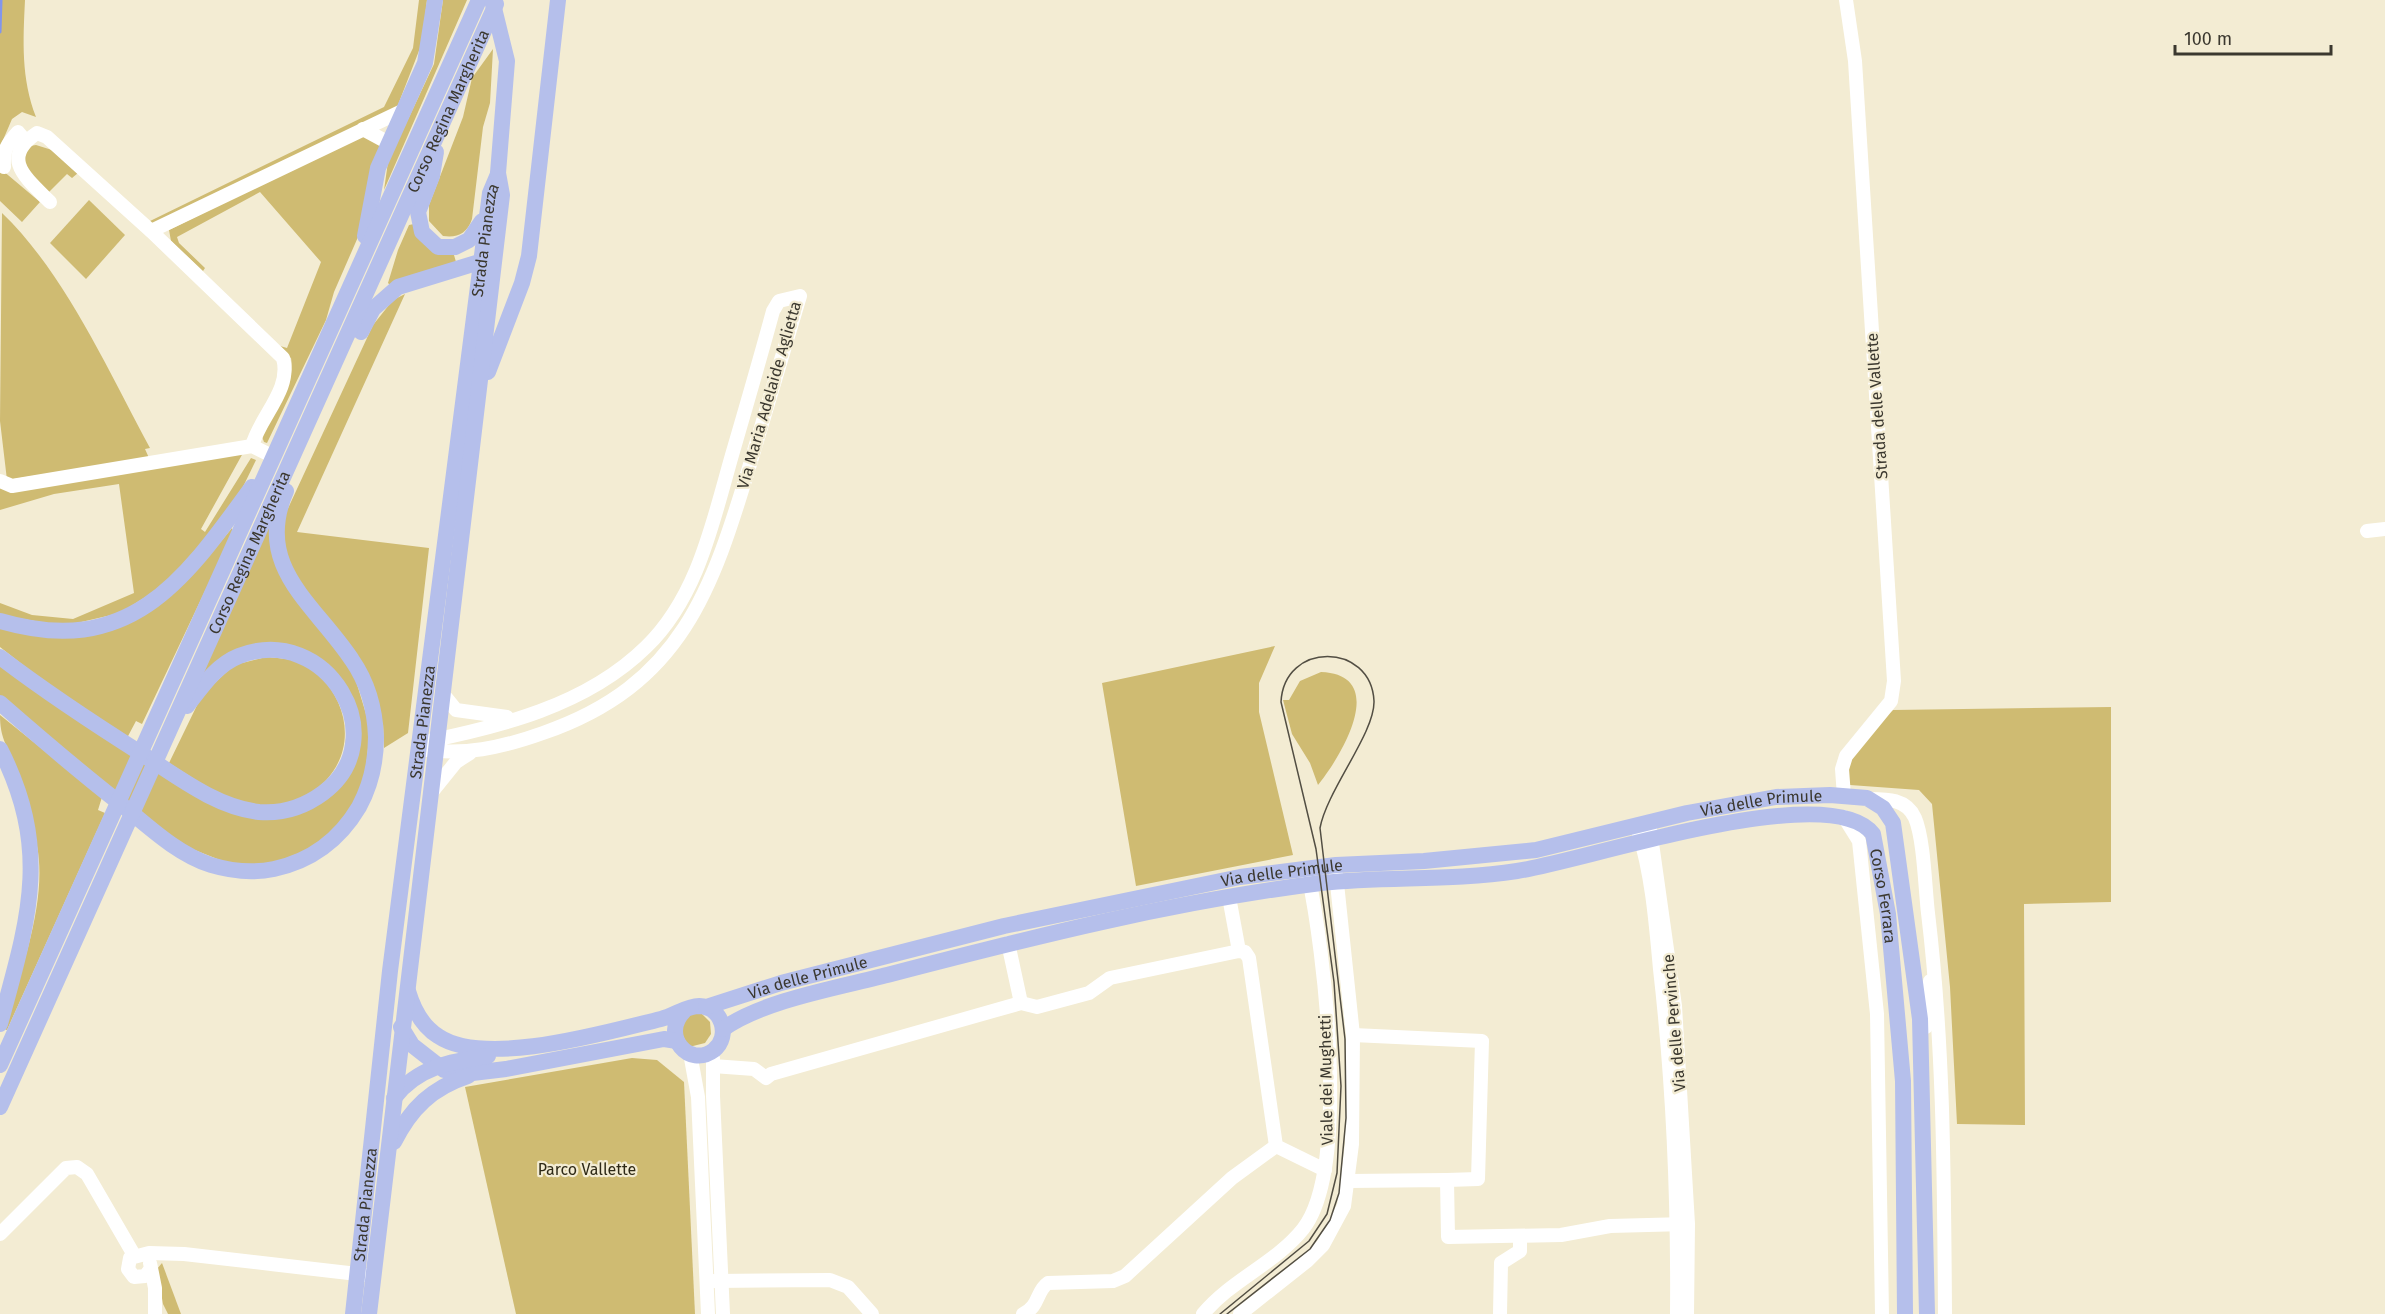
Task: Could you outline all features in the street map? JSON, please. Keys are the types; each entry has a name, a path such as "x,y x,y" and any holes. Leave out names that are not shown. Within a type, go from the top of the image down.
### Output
{"main road":[{"path":"354,278 378,168 387,142 425,63 435,0"},
{"name":"Corso Regina Margherita","path":"0,1107 123,832 154,743 274,457 479,0"},
{"name":"Strada Pianezza","path":"353,1314 365,1275 390,1151 406,984 431,793 428,746 442,694 478,399 488,259 488,209 490,194 498,173 506,101 507,62 492,0"},
{"name":"Corso Regina Margherita","path":"0,1065 106,826 154,743 170,728 262,518 341,351 498,0"},
{"path":"480,362 522,283 529,256 558,0"},
{"path":"441,125 432,176 418,212 422,232 438,247 460,246 475,234 488,209"},
{"name":"Strada Pianezza","path":"369,1314 365,1275 370,1164 390,970 428,746 480,362 477,284 488,259 502,195 498,173"},
{"path":"341,351 359,335 373,309 389,293 408,282 488,259"},
{"path":"452,270 466,272 477,284"},
{"path":"0,703 166,840 205,863 238,870 272,869 304,859 336,838 352,819 368,787 375,760 375,729 370,699 354,662 299,594 278,552 276,526 279,509 291,480 300,440"},
{"path":"0,621 43,630 80,630 112,623 146,606 191,568 274,457"},
{"path":"0,657 50,696 202,792 240,808 278,812 298,808 315,800 338,778 348,759 353,740 350,707 334,679 308,659 276,651 249,654 227,663 211,676 170,728"},
{"path":"0,749 21,799 29,837 32,869 26,926 0,1024"},
{"name":"Via delle Primule","path":"723,1029 742,1017 772,1006 1008,943 1229,897 1310,885 1336,874 1424,861 1536,850 1734,803 1776,797 1867,798"},
{"name":"Corso Ferrara","path":"1867,798 1883,808 1893,823 1917,977 1923,1068 1927,1314"},
{"name":"Via delle Primule","path":"706,1007 782,983 1004,926 1240,877 1306,868 1336,874 1516,871 1755,818 1815,813 1844,817"},
{"name":"Corso Ferrara","path":"1844,817 1866,825 1873,834 1888,914 1903,1081 1905,1314"},
{"path":"1004,926 1008,943"},
{"path":"370,1164 380,1128 395,1097 408,1083 438,1065 508,1049 567,1041 664,1019 691,1007 706,1007 719,1017 723,1029 713,1058 690,1053 677,1041 664,1039 475,1073 453,1073 438,1065 412,1045 402,1031 390,970"},
{"path":"406,984 418,1015 437,1035 463,1047 508,1049"},
{"path":"677,1041 675,1023 684,1011"},
{"path":"390,1151 409,1114 424,1099 442,1086 475,1073"}],"street":[{"name":"Strada delle Vallette","path":"1844,796 1842,769 1846,756 1891,701 1894,681 1856,72 1846,0"},
{"path":"151,231 402,111"},
{"path":"363,129 387,142"},
{"path":"4,166 3,152 9,141 18,132 25,140"},
{"path":"0,481 12,486 252,446 256,431 285,381 286,370 283,358 151,231 47,137 37,134 25,140 14,150 13,160 17,170 50,202"},
{"name":"Via Maria Adelaide Aglietta","path":"428,746 555,705 601,682 646,647 678,607 704,551 773,311 779,301 800,296 724,549 699,606 685,628 652,667 613,700 561,727 471,752 456,762 431,793"},
{"name":"Corso Regina Margherita","path":"252,446 274,457"},
{"path":"2367,531 2385,529"},
{"name":"Via Maria Adelaide Aglietta","path":"442,694 450,706 464,713 515,717"},
{"name":"Via Maria Adelaide Aglietta","path":"428,746 471,752"},
{"name":"Corso Ferrara","path":"1867,798 1895,800 1906,807 1915,818 1933,952 1943,1077 1945,1314"},
{"name":"Corso Ferrara","path":"1844,817 1859,841 1877,1014 1882,1314"},
{"name":"Via delle Pervinche","path":"1643,825 1647,842 1665,1006 1683,1223 1687,1314"},
{"name":"Viale dei Mughetti","path":"1203,1314 1226,1291 1292,1241 1304,1228 1320,1197 1325,1170 1329,1099 1328,1037 1306,868"},
{"name":"Viale dei Mughetti","path":"1240,1314 1307,1261 1323,1245 1336,1226 1344,1206 1349,1181 1354,1102 1353,1035 1336,874"},
{"name":"Via delle Primule","path":"1229,897 1239,951 1245,952 1248,958 1276,1146"},
{"path":"1008,943 1021,1003"},
{"path":"723,1314 713,1058 754,1069 766,1078 771,1074 1021,1003 1037,1007 1089,993 1110,978 1239,951"},
{"name":"Corso Ferrara","path":"1923,1068 1933,952"},
{"name":"Viale dei Mughetti","path":"1349,1181 1478,1179 1482,1041 1353,1035"},
{"path":"690,1053 698,1097 708,1314"},
{"path":"1023,1314 1033,1308 1042,1287 1048,1283 1113,1281 1125,1276 1232,1178 1276,1146 1325,1170"},
{"path":"0,1234 66,1168 77,1167 87,1174 143,1264 155,1307"},
{"path":"1447,1180 1448,1237 1561,1234 1610,1226 1683,1223"},
{"name":"Via delle Pervinche","path":"1677,1314 1683,1223"},
{"path":"1500,1314 1501,1263 1520,1251 1520,1236"},
{"name":"Strada Pianezza","path":"143,1264 168,1254 184,1254 365,1275"},
{"path":"706,1282 830,1280 848,1287 865,1311"}],"green space":[{"path":"0,0 25,0 25,74 36,117 22,112 12,119 0,147"},
{"path":"419,0 427,0 422,43 396,110 154,226 148,222 384,107 413,48"},
{"path":"443,0 467,0 384,190 388,162 434,64"},
{"path":"493,49 490,103 483,127 472,219 461,234 443,236 429,221 429,205 463,117 472,78"},
{"path":"361,135 381,144 358,237 334,292 326,320 267,443 264,442 261,434 287,388 292,368 291,358 249,321 280,346 287,348 321,262 260,192 177,237 179,243 205,268 203,271 171,241 169,230"},
{"path":"36,145 52,150 78,173 72,178 67,174 48,193 19,165 30,146"},
{"path":"0,164 2,170 40,202 22,222 0,201"},
{"path":"89,200 125,235 86,279 50,243"},
{"path":"2,213 46,264 84,324 150,448 145,449 149,458 7,480 0,421"},
{"path":"414,224 446,255 454,255 456,262 390,285 388,283 398,250 409,225"},
{"path":"405,294 297,532 429,548 408,733 384,748 383,724 296,579 284,547 284,517 373,325 393,300"},
{"path":"243,453 201,529 205,532 251,458 256,460 241,491 214,529 163,586 120,613 64,626 0,615 0,603 32,615 73,619 134,593 119,484 54,494 0,510 0,488 13,490"},
{"path":"270,524 270,533 353,671 370,727 365,779 345,819 317,846 269,865 230,864 177,843 0,696 0,665 259,817 342,781 350,695 278,646 200,680"},
{"path":"232,528 232,534 142,724 136,721 127,738 51,687 0,647 0,628 40,636 74,638 105,632 133,621 159,605 183,583"},
{"path":"1275,646 1259,683 1259,712 1293,855 1136,886 1102,683"},
{"path":"266,657 294,661 317,673 335,695 344,724 344,746 337,765 325,781 309,794 290,802 269,805 246,803 226,796 169,763 202,695 234,665"},
{"path":"1321,672 1342,677 1353,687 1357,702 1354,720 1347,738 1318,785 1310,763 1292,734 1283,700 1289,700 1300,681"},
{"path":"2111,707 2111,902 2024,904 2025,1125 1957,1124 1950,987 1932,804 1919,790 1850,785 1849,764 1860,743 1893,710"},
{"path":"0,715 102,797 98,810 105,813 7,1030 4,1029 24,963 35,915 39,891 39,868 37,846 28,805 20,775 3,736"},
{"path":"684,1014 702,1014 710,1022 711,1034 705,1043 689,1047 676,1024"},
{"name":"Parco Vallette","path":"632,1058 657,1060 684,1082 695,1314 516,1314 465,1087"},
{"path":"162,1263 181,1314 168,1314 163,1304 157,1269"}],"waterway":[{"path":"0,32 1,0"}],"tram line":[{"path":"1220,1314 1309,1241 1327,1214 1337,1173 1341,1086 1334,982 1316,849 1281,702 1286,682 1296,668 1311,659 1328,656 1344,659 1359,668 1369,682 1374,701 1367,729 1324,813 1320,828 1345,1039 1346,1118 1339,1193 1330,1220 1310,1249 1227,1314"}]}
